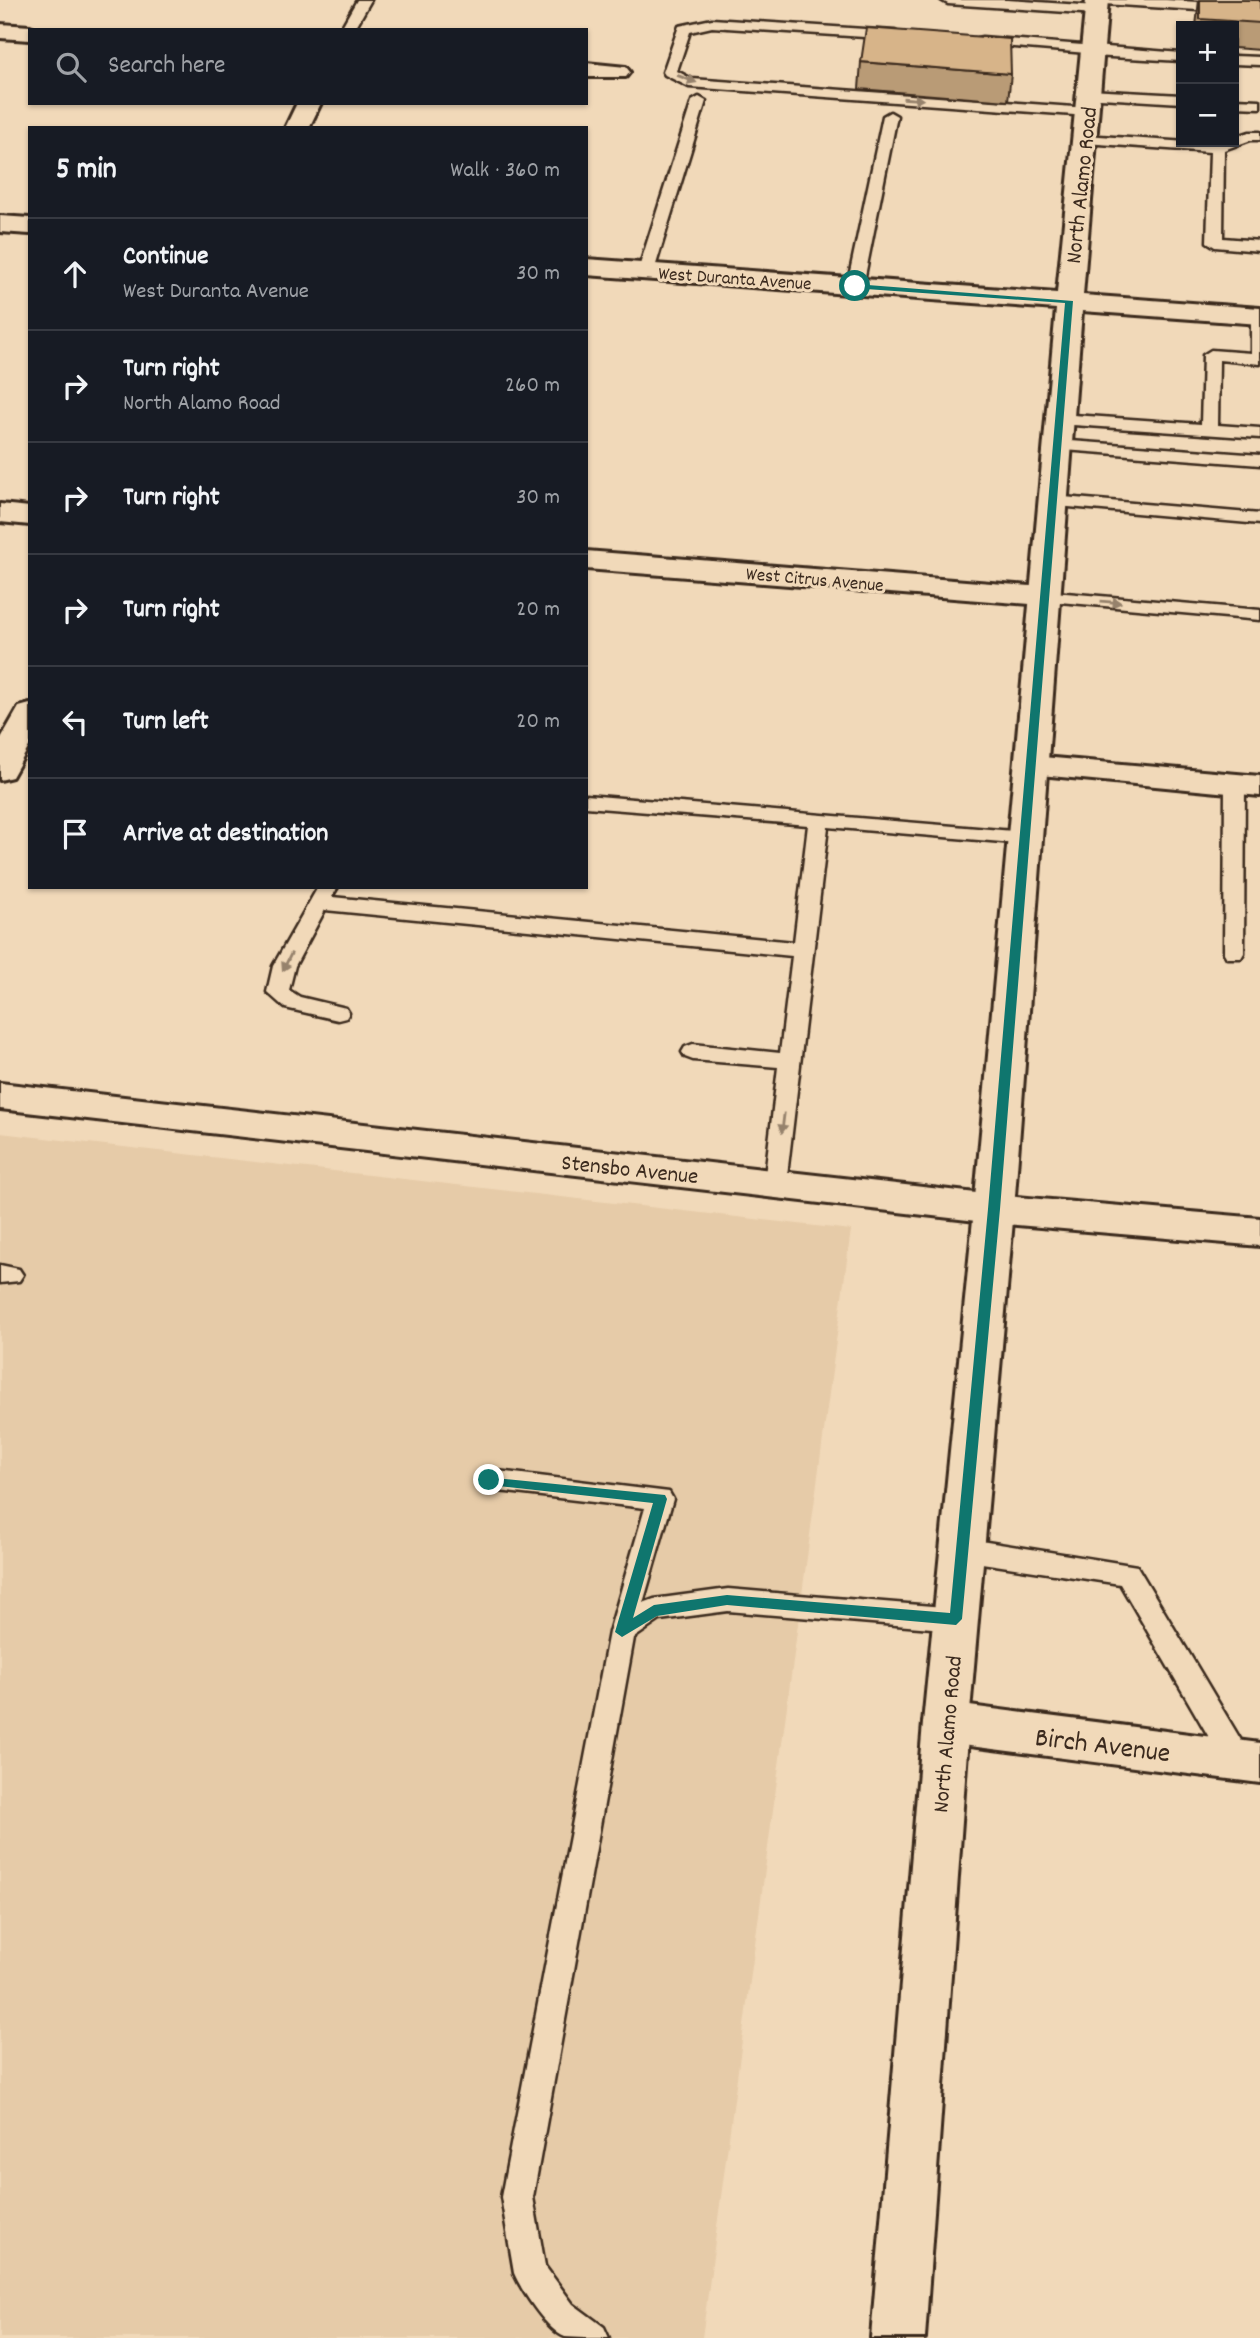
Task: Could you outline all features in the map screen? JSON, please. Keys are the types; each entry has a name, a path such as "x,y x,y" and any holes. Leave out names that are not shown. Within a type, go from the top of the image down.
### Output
{"street":[{"name":"North Alamo Road","path":"898,2338 946,1723 994,1209 1043,596 1099,3"},
{"path":"0,31 28,33"},
{"path":"588,70 618,72"},
{"path":"298,126 308,105"},
{"path":"0,224 28,226"},
{"name":"West Duranta Avenue","path":"588,267 1259,316"},
{"path":"0,513 28,516"},
{"name":"West Citrus Avenue","path":"588,560 1043,596"},
{"path":"0,770 28,718"},
{"path":"1031,765 1247,785"},
{"name":"Stensbo Avenue","path":"0,1096 994,1209 1260,1232"},
{"name":"Birch Avenue","path":"946,1723 1249,1762"}],"lane":[{"path":"348,28 364,0"},
{"path":"948,0 1208,3 1260,10"},
{"path":"916,37 712,23 684,29 670,72 689,83 1088,115 1217,148 1214,242 1260,246"},
{"path":"970,41 1176,57"},
{"path":"1239,60 1260,61"},
{"path":"1088,115 1176,100"},
{"path":"646,271 699,101"},
{"path":"1239,103 1260,104"},
{"path":"855,286 890,116"},
{"path":"1239,140 1260,136"},
{"path":"1209,431 1211,355 1259,359 1259,316"},
{"path":"1058,432 1260,433"},
{"path":"1058,432 1260,460"},
{"path":"1052,501 1260,519"},
{"path":"1182,513 1221,527 1260,536"},
{"path":"1043,596 1260,615"},
{"path":"1234,953 1247,785"},
{"path":"588,801 1025,838"},
{"path":"775,1184 819,821"},
{"path":"338,1013 293,1003 278,992 284,966 325,895 804,950"},
{"path":"693,1052 790,1061"},
{"path":"489,1480 660,1499 622,1632 517,2197 530,2273 562,2315 593,2338"},
{"path":"962,1549 1128,1574 1249,1762"},
{"path":"622,1632 654,1611 727,1600 956,1619"}],"shaded area":[{"path":"0,1133 851,1230 702,2338 0,2338"}],"building":[{"path":"1200,0 1260,0 1260,23 1200,19"},
{"path":"866,28 1010,39 1011,74 861,62"}],"route":[{"path":"489,1480 660,1499 622,1632 654,1611 727,1600 956,1619 994,1209 1069,301 855,286"}]}
